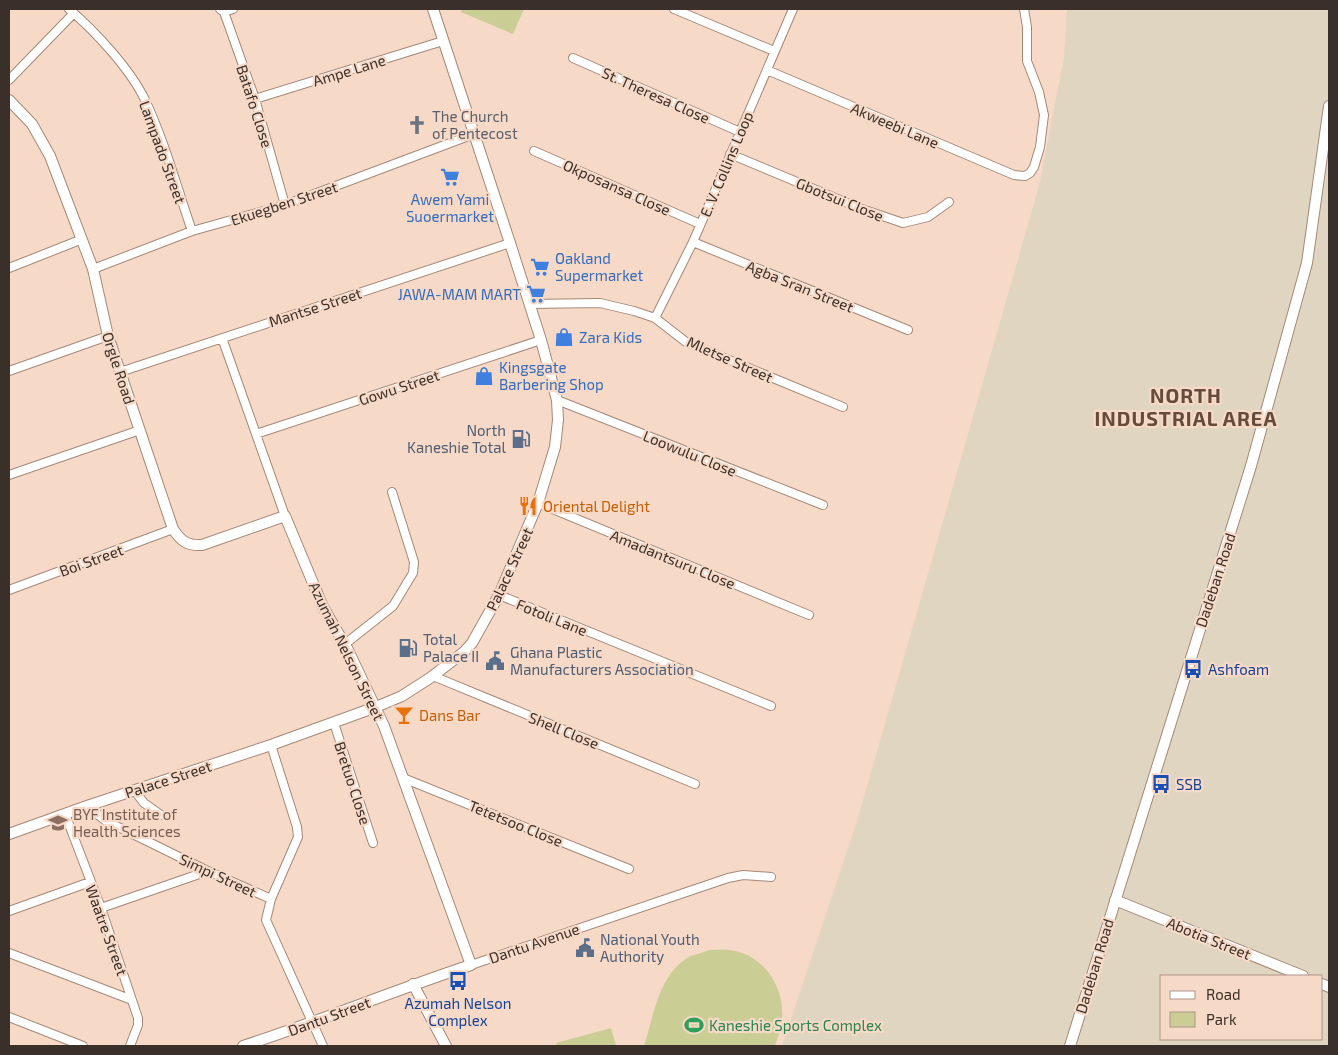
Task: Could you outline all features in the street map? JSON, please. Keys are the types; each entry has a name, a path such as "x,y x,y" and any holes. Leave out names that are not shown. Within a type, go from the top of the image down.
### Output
{"street":[{"path":"222,11 233,9"},
{"name":"Palace Street","path":"9,834 134,790 272,745 376,708 402,696 460,657 468,648 499,595 538,504 555,447 558,420 556,400 541,340 433,9"},
{"path":"674,9 774,51"},
{"name":"E. V. Collins Loop","path":"655,318 693,242 793,9"},
{"name":"Akweebi Lane","path":"767,70 1014,175 1025,176 1034,167 1040,147 1044,115 1040,92 1028,61 1027,27 1024,9"},
{"path":"9,80 72,11"},
{"name":"Lampado Street","path":"72,11 126,70 145,99 192,231"},
{"name":"Batafo Close","path":"222,11 255,99 285,205"},
{"name":"Ampe Lane","path":"255,99 443,41"},
{"name":"St. Theresa Close","path":"573,58 740,132"},
{"name":"Orgle Road","path":"9,100 32,124 50,156 80,240 93,269 108,336 173,530"},
{"name":"Dadeban Road","path":"1070,1046 1250,466 1307,263 1329,106"},
{"name":"Ekuegben Street","path":"93,269 192,231 285,205 474,134"},
{"name":"Okposansa Close","path":"534,150 700,224"},
{"name":"Gbotsui Close","path":"730,154 862,208 904,223 928,217 949,202"},
{"path":"9,268 80,240"},
{"name":"Mantse Street","path":"120,372 510,242"},
{"name":"Agba Sran Street","path":"693,242 908,330"},
{"name":"Mletse Street","path":"529,304 600,303 634,311 655,318 686,342 843,407"},
{"path":"9,372 108,336"},
{"name":"Azumah Nelson Street","path":"222,338 285,516 323,607 345,644 376,708 472,965"},
{"name":"Gowu Street","path":"256,434 541,340"},
{"name":"Loowulu Close","path":"556,400 823,506"},
{"path":"9,474 140,430"},
{"path":"345,644 390,610 414,571 414,562 392,492"},
{"name":"Amadantsuru Close","path":"538,504 809,614"},
{"path":"173,530 183,542 202,545 285,516"},
{"name":"Boi Street","path":"9,590 173,530"},
{"name":"Fotoli Lane","path":"499,595 772,706"},
{"name":"Shell Close","path":"433,676 695,784"},
{"name":"Bretuo Close","path":"334,722 373,843"},
{"path":"272,745 298,834 298,840 271,899 266,916 267,925 323,1046"},
{"name":"Tetetsoo Close","path":"403,778 629,869"},
{"path":"134,790 144,803 161,814"},
{"name":"Simpi Street","path":"87,806 106,822 271,899"},
{"name":"Waatre Street","path":"65,814 132,1000 138,1022 130,1046"},
{"path":"100,908 208,871"},
{"name":"Dantu Avenue","path":"413,984 728,878 743,875 771,876"},
{"path":"9,911 90,882"},
{"name":"Abotia Street","path":"1115,900 1301,975"},
{"path":"9,953 132,1000"},
{"path":"413,984 446,1046"},
{"name":"Dantu Street","path":"244,1046 313,1023 413,984"},
{"path":"9,1017 83,1046"}],"shaded area":[{"path":"1067,9 1329,9 1329,1046 782,1046 857,821 1039,186 1064,58"}],"green space":[{"path":"462,9 524,9 513,34 461,12"},
{"path":"710,950 727,950 741,953 762,965 770,974 776,984 782,1008 781,1027 775,1046 644,1046 659,995 672,972 680,963 691,956"},
{"path":"611,1028 616,1046 557,1046 556,1043"}],"place":[{"name":"The Church of Pentecost","path":"417,125"},
{"name":"Awem Yami Suoermarket","path":"450,177"},
{"name":"Oakland Supermarket","path":"540,267"},
{"name":"JAWA-MAM MART","path":"536,294"},
{"name":"Zara Kids","path":"564,337"},
{"name":"Kingsgate Barbering Shop","path":"484,376"},
{"name":"North Kaneshie Total","path":"521,439"},
{"name":"Oriental Delight","path":"528,506"},
{"name":"Total Palace II","path":"408,648"},
{"name":"Ghana Plastic Manufacturers Association","path":"495,661"},
{"name":"Ashfoam","path":"1193,669"},
{"name":"Dans Bar","path":"404,715"},
{"name":"SSB","path":"1161,784"},
{"name":"BYF Institute of Health Sciences","path":"58,823"},
{"name":"National Youth Authority","path":"585,948"},
{"name":"Azumah Nelson Complex","path":"458,981"},
{"name":"Kaneshie Sports Complex","path":"694,1025"}],"district":[{"name":"NORTH INDUSTRIAL AREA","path":"1186,406"}]}
